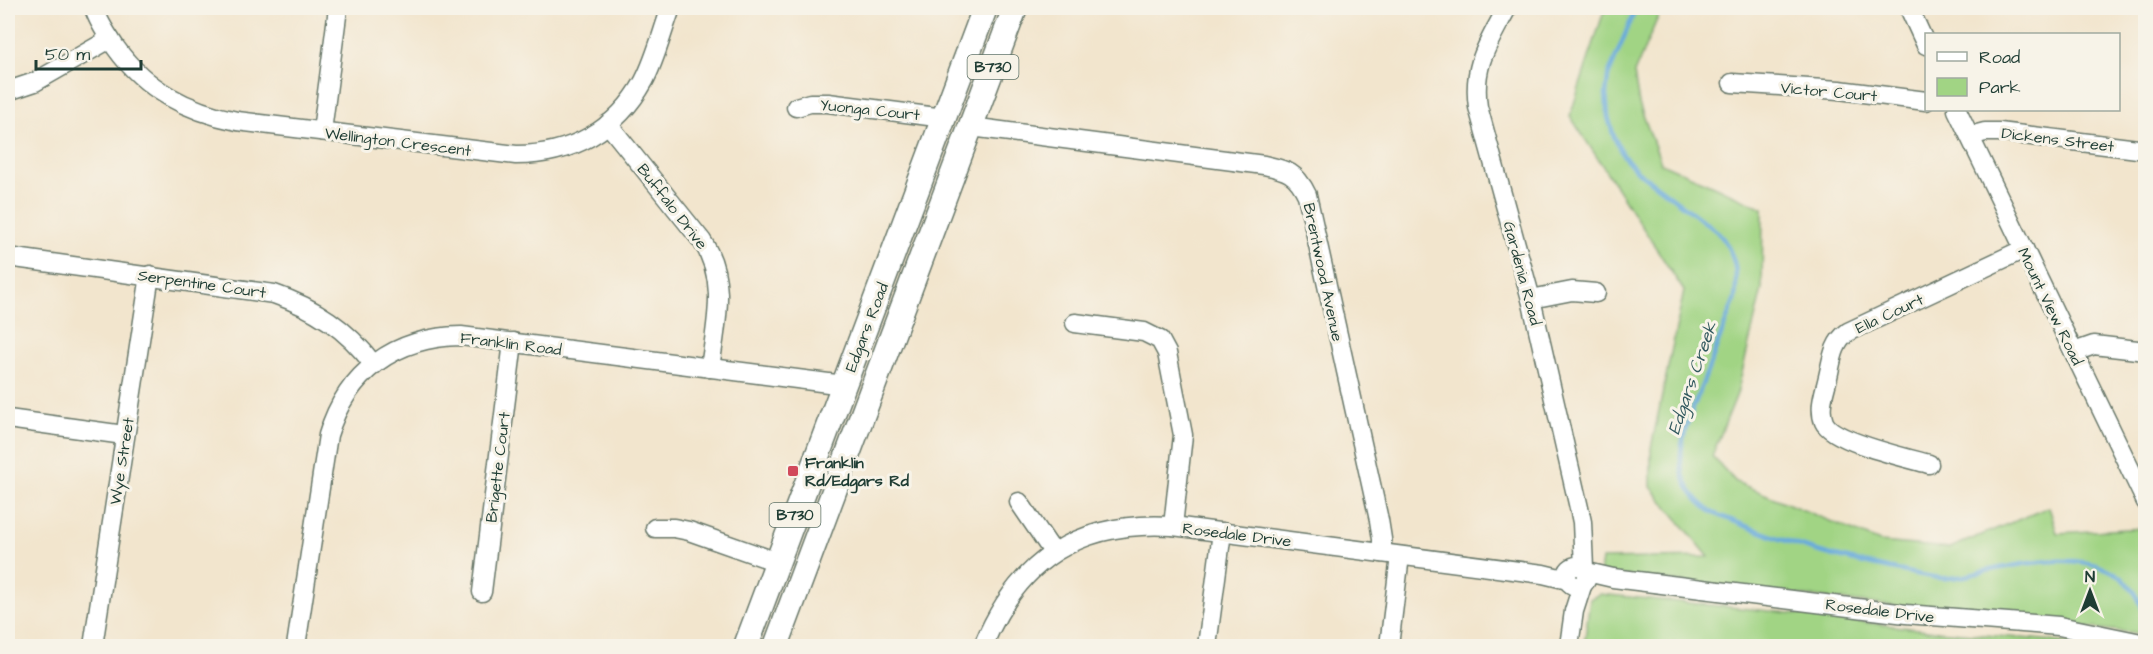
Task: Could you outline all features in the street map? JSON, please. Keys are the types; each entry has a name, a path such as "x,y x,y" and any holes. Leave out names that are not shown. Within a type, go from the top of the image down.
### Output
{"main road":[{"name":"Edgars Road","path":"746,646 985,8"},
{"name":"Edgars Road","path":"776,646 1015,8"},
{"path":"895,249 922,259"}],"street":[{"name":"Wellington Crescent","path":"94,8 110,39 126,62 144,80 176,102 193,110 237,121 495,153 532,155 567,149 585,140 608,124 625,108 636,95 645,78 671,8"},
{"path":"322,131 338,8"},
{"name":"Gardenia Road","path":"1507,8 1478,67 1476,92 1478,107 1531,299 1582,522 1582,545 1569,646"},
{"path":"1909,8 1925,43"},
{"path":"8,91 34,82 110,39"},
{"name":"Victor Court","path":"1732,83 1839,90 1925,101"},
{"name":"Yuonga Court","path":"796,107 810,103 828,103 945,118"},
{"name":"Mount View Road","path":"1958,111 2145,502"},
{"name":"Buffalo Drive","path":"608,124 702,241 714,262 719,283 710,368"},
{"name":"Brentwood Avenue","path":"971,127 1264,165 1294,175 1307,195 1379,520 1391,554 1389,646"},
{"name":"Dickens Street","path":"1970,136 1985,132 1999,132 2145,150"},
{"name":"Ella Court","path":"1929,464 1843,438 1828,429 1823,421 1822,402 1838,341 1848,332 2024,249"},
{"name":"Serpentine Court","path":"8,257 255,290 295,301 333,322 351,336 373,364"},
{"name":"Wye Street","path":"93,646 150,275"},
{"path":"1531,299 1572,291 1596,293"},
{"path":"1075,323 1144,332 1160,340 1167,353 1183,435 1173,526"},
{"name":"Franklin Road","path":"296,646 328,435 334,416 353,385 373,364 392,352 412,343 445,336 470,337 844,385"},
{"name":"Brigette Court","path":"482,592 513,342"},
{"path":"2074,352 2094,345 2145,351"},
{"path":"8,419 124,435"},
{"path":"1019,502 1053,552"},
{"name":"Rosedale Drive","path":"983,646 1006,599 1030,571 1053,552 1075,541 1118,527 1139,524 1222,532 1543,574 1613,578 1906,614 2059,626 2140,644"},
{"path":"655,528 689,531 777,562"},
{"path":"1207,646 1222,532"}],"green space":[{"path":"1605,8 1662,8 1634,73 1639,104 1661,163 1763,208 1762,289 1737,394 1712,456 1736,482 1880,542 1950,548 2049,507 2057,533 2145,528 2145,634 1600,573 1602,559 1709,557 1651,487 1651,448 1684,291 1570,116"},
{"path":"1599,594 2089,646 1584,646 1590,599"}],"waterway":[{"name":"Edgars Creek","path":"1636,8 1608,76 1606,94 1608,117 1614,137 1623,155 1636,170 1719,233 1729,249 1736,272 1735,298 1690,417 1681,451 1681,468 1686,484 1696,499 1713,513 1795,544 1849,560 1928,576 1953,578 2049,561 2094,564 2115,573 2128,584 2138,597 2146,621"}],"place":[{"name":"Franklin Rd/Edgars Rd","path":"793,471"}]}
